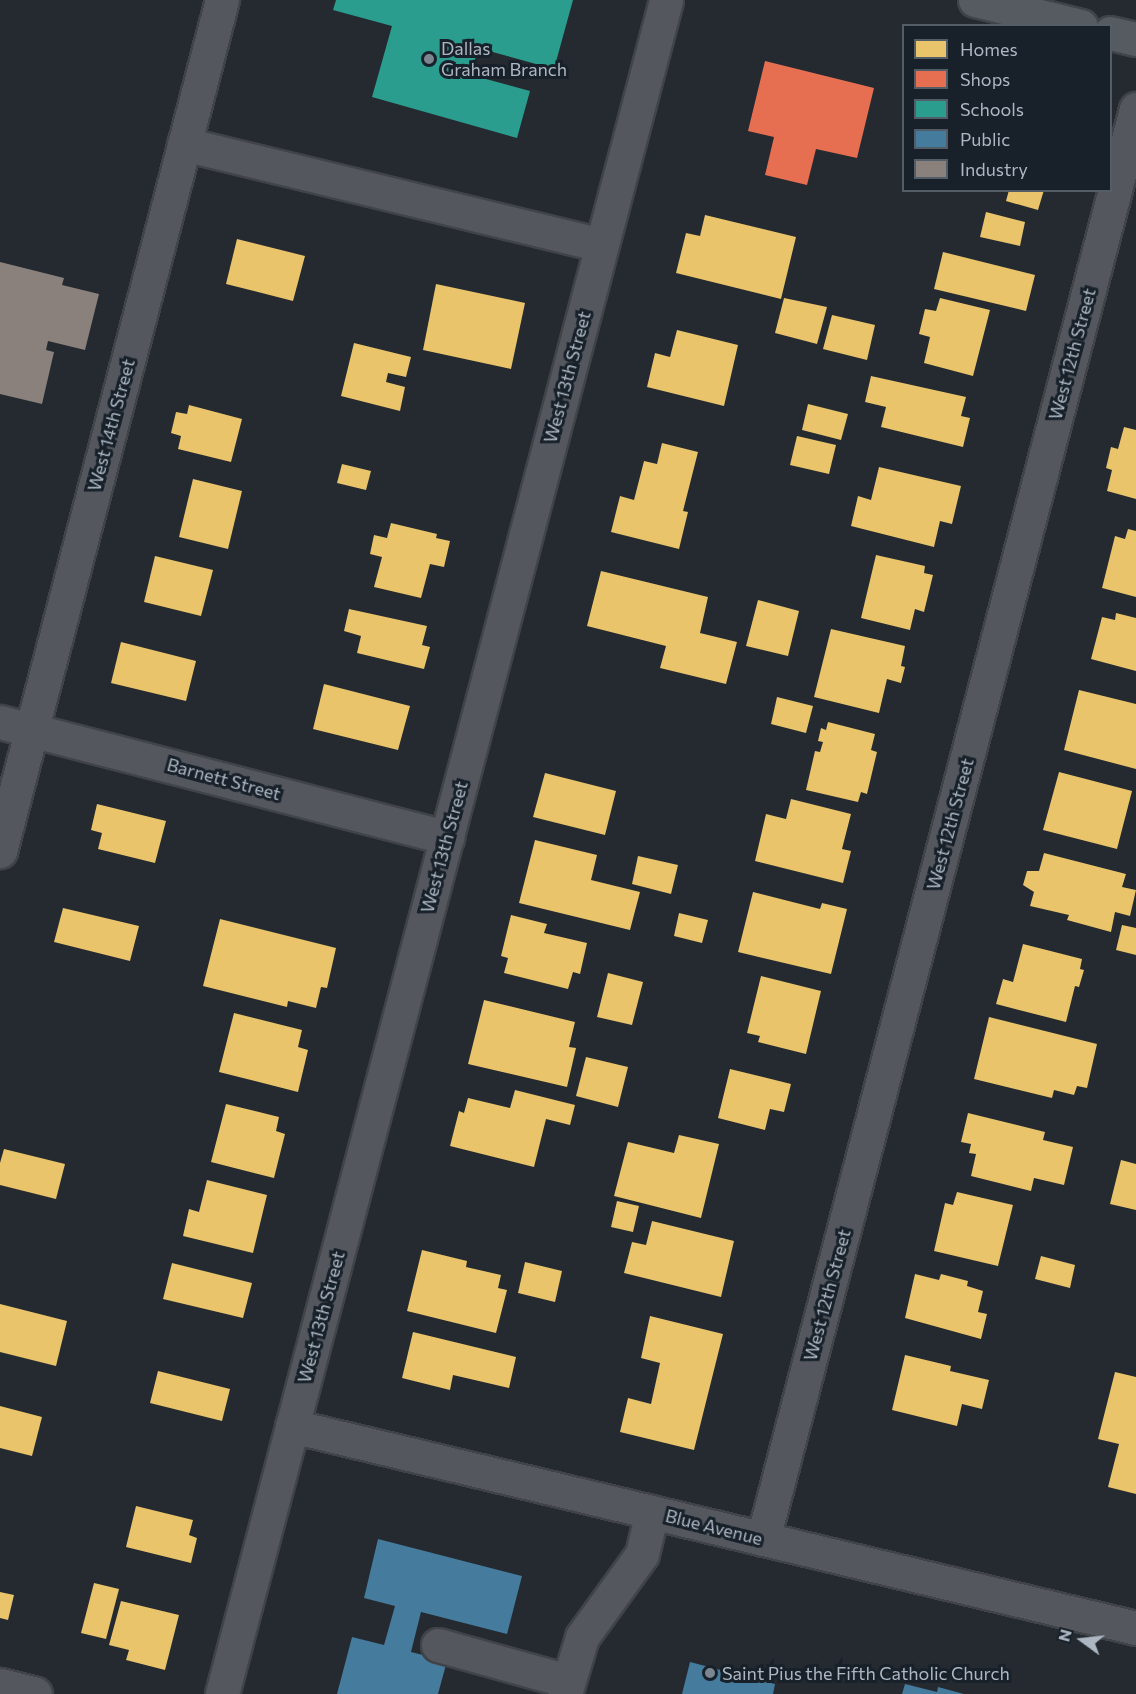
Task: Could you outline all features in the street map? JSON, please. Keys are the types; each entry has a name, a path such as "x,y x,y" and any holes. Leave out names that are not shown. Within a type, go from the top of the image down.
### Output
{"main road":[{"path":"975,0 1073,24"},
{"path":"1112,33 1136,39"}],"street":[{"name":"West 14th Street","path":"0,851 222,0"},
{"name":"West 13th Street","path":"222,1694 666,0"},
{"name":"West 12th Street","path":"763,1539 1136,110"},
{"path":"184,144 601,245"},
{"name":"Barnett Street","path":"0,722 447,838"},
{"name":"Blue Avenue","path":"292,1426 1136,1628"},
{"path":"438,1645 567,1687 582,1637 642,1554 652,1512"},
{"path":"0,1685 35,1694"}],"building: Homes":[{"path":"1008,192 1043,192 1038,210 1006,201"},
{"path":"986,212 1025,222 1020,246 980,237"},
{"path":"705,215 796,237 781,299 676,273 686,233 700,236"},
{"path":"237,239 305,256 293,301 226,284"},
{"path":"943,252 1035,275 1026,311 934,289"},
{"path":"436,284 525,303 511,369 423,350"},
{"path":"784,298 827,307 817,344 775,333"},
{"path":"940,298 990,310 973,376 924,363 930,337 919,334 925,309 936,311"},
{"path":"832,315 875,325 867,360 823,349"},
{"path":"677,330 738,345 724,406 647,387 655,353 670,357"},
{"path":"354,343 411,357 406,377 388,373 386,382 405,387 400,411 341,396"},
{"path":"871,376 966,397 961,416 970,418 963,447 881,427 886,407 865,402"},
{"path":"808,404 848,414 841,440 802,430"},
{"path":"189,405 242,419 231,462 178,449 181,436 171,433 176,412 187,414"},
{"path":"1124,427 1136,430 1136,499 1107,491 1112,470 1106,468 1111,447 1118,449"},
{"path":"797,436 836,445 829,474 790,465"},
{"path":"662,443 698,452 683,511 688,512 679,549 611,532 620,496 634,500 644,461 657,464"},
{"path":"342,464 371,471 366,490 337,483"},
{"path":"879,467 961,486 952,524 940,521 934,547 851,526 858,496 871,500"},
{"path":"193,479 242,491 228,549 179,537"},
{"path":"391,523 437,534 436,538 450,541 444,567 430,564 421,598 374,587 382,557 370,554 374,535 387,538"},
{"path":"1128,529 1136,531 1136,597 1102,588 1115,536 1125,539"},
{"path":"876,555 925,566 924,573 933,575 924,612 915,609 910,630 861,618"},
{"path":"155,556 213,570 201,616 144,602"},
{"path":"601,571 708,597 700,633 737,642 726,684 660,668 666,646 587,626"},
{"path":"758,600 799,611 788,656 746,646"},
{"path":"349,609 427,626 422,645 430,647 424,669 357,653 361,636 344,631"},
{"path":"1116,613 1136,618 1136,671 1091,659 1102,617 1115,620"},
{"path":"831,629 905,646 901,666 905,667 901,683 887,679 879,713 814,697"},
{"path":"121,642 196,661 186,701 111,683"},
{"path":"324,684 410,706 398,750 313,729"},
{"path":"1079,690 1136,704 1136,769 1064,750"},
{"path":"777,697 813,706 806,733 771,724"},
{"path":"828,722 875,734 871,750 877,752 867,794 861,792 858,802 806,790 815,751 820,752 823,742 818,741 821,728 826,730"},
{"path":"1059,772 1132,791 1117,849 1043,830"},
{"path":"545,773 616,791 605,835 533,817"},
{"path":"791,799 851,814 842,849 851,851 843,883 755,861 766,814 786,819"},
{"path":"97,804 166,821 155,863 98,849 102,833 91,830"},
{"path":"535,840 597,855 591,880 640,892 630,930 519,903"},
{"path":"1044,853 1126,874 1122,887 1136,890 1130,916 1115,912 1111,932 1067,920 1069,915 1030,906 1034,892 1023,885 1027,871 1039,871"},
{"path":"638,856 678,865 671,894 632,884"},
{"path":"753,892 820,909 822,903 847,909 831,974 738,952"},
{"path":"63,908 139,926 130,961 54,942"},
{"path":"679,913 708,920 702,943 674,936"},
{"path":"511,915 547,924 544,933 587,943 580,974 573,972 568,989 504,973 508,958 501,956"},
{"path":"220,919 336,948 327,988 321,987 316,1008 288,1001 287,1007 203,986"},
{"path":"1122,925 1136,928 1136,955 1116,950"},
{"path":"1023,944 1082,959 1080,969 1084,970 1079,987 1075,986 1066,1022 996,1004 1003,979 1013,982"},
{"path":"608,973 643,982 632,1025 597,1017"},
{"path":"761,976 821,991 806,1054 758,1042 760,1036 747,1033"},
{"path":"484,1000 575,1022 569,1047 576,1048 567,1087 468,1064"},
{"path":"234,1013 302,1030 298,1047 308,1050 298,1092 219,1072"},
{"path":"989,1017 1097,1044 1087,1088 1077,1086 1074,1095 1054,1090 1052,1098 974,1079"},
{"path":"586,1057 628,1067 618,1107 576,1096"},
{"path":"730,1069 791,1084 784,1112 770,1109 765,1130 718,1118"},
{"path":"515,1090 575,1105 570,1125 546,1119 534,1167 450,1146 459,1111 464,1113 468,1098 510,1108"},
{"path":"226,1104 279,1117 276,1131 285,1134 274,1178 211,1162"},
{"path":"968,1113 1045,1132 1043,1140 1073,1147 1064,1185 1034,1178 1031,1191 971,1176 976,1154 969,1153 971,1144 961,1142"},
{"path":"679,1135 719,1144 701,1218 614,1196 628,1142 674,1153"},
{"path":"4,1149 65,1164 56,1199 0,1185 0,1163"},
{"path":"1121,1160 1136,1164 1136,1210 1110,1204"},
{"path":"207,1180 267,1195 253,1253 183,1236 189,1209 199,1212"},
{"path":"957,1192 1013,1205 998,1266 934,1251 945,1203 953,1205"},
{"path":"617,1201 639,1206 633,1232 611,1227"},
{"path":"652,1221 734,1241 721,1297 624,1273 632,1242 646,1245"},
{"path":"422,1250 467,1261 466,1267 501,1275 498,1288 507,1290 496,1333 407,1311"},
{"path":"1041,1256 1075,1265 1070,1288 1035,1279"},
{"path":"525,1262 562,1271 555,1302 518,1293"},
{"path":"172,1263 252,1283 243,1318 163,1299"},
{"path":"915,1274 939,1280 941,1274 968,1281 967,1286 983,1291 978,1312 987,1314 981,1339 905,1318"},
{"path":"0,1304 67,1321 56,1366 0,1352"},
{"path":"650,1316 723,1334 694,1450 620,1432 628,1398 651,1404 660,1363 641,1358"},
{"path":"413,1332 516,1357 509,1388 453,1375 450,1390 402,1378"},
{"path":"905,1355 951,1366 950,1371 989,1380 982,1409 962,1404 957,1426 892,1410"},
{"path":"158,1371 230,1389 222,1421 150,1403"},
{"path":"1115,1372 1136,1377 1136,1494 1108,1487 1119,1444 1098,1439"},
{"path":"0,1406 42,1417 32,1456 0,1448"},
{"path":"136,1506 193,1520 189,1535 197,1538 191,1563 126,1547"},
{"path":"94,1583 119,1589 106,1639 81,1633"},
{"path":"0,1592 14,1595 8,1620 0,1618"},
{"path":"121,1601 179,1615 165,1670 126,1660 129,1650 109,1645"}],"building: Shops":[{"path":"765,61 874,88 857,158 816,149 807,185 765,175 774,137 748,131"}],"building: Schools":[{"name":"Dallas Graham Branch","path":"336,0 573,0 554,69 478,48 471,75 530,91 517,138 372,97 392,26 333,10"}],"building: Public":[{"path":"378,1539 522,1576 507,1634 421,1612 411,1652 447,1661 438,1694 337,1694 352,1637 384,1645 395,1606 364,1598"},
{"name":"Saint Pius the Fifth Catholic Church","path":"690,1662 775,1684 773,1694 682,1694"},
{"path":"905,1684 937,1692 938,1687 964,1694 902,1694"}],"building: Industry":[{"path":"0,262 64,278 62,285 99,294 85,350 48,341 46,350 54,352 42,404 0,394"}],"place":[{"name":"Dallas Graham Branch","path":"429,59"},
{"name":"Saint Pius the Fifth Catholic Church","path":"710,1673"}]}
